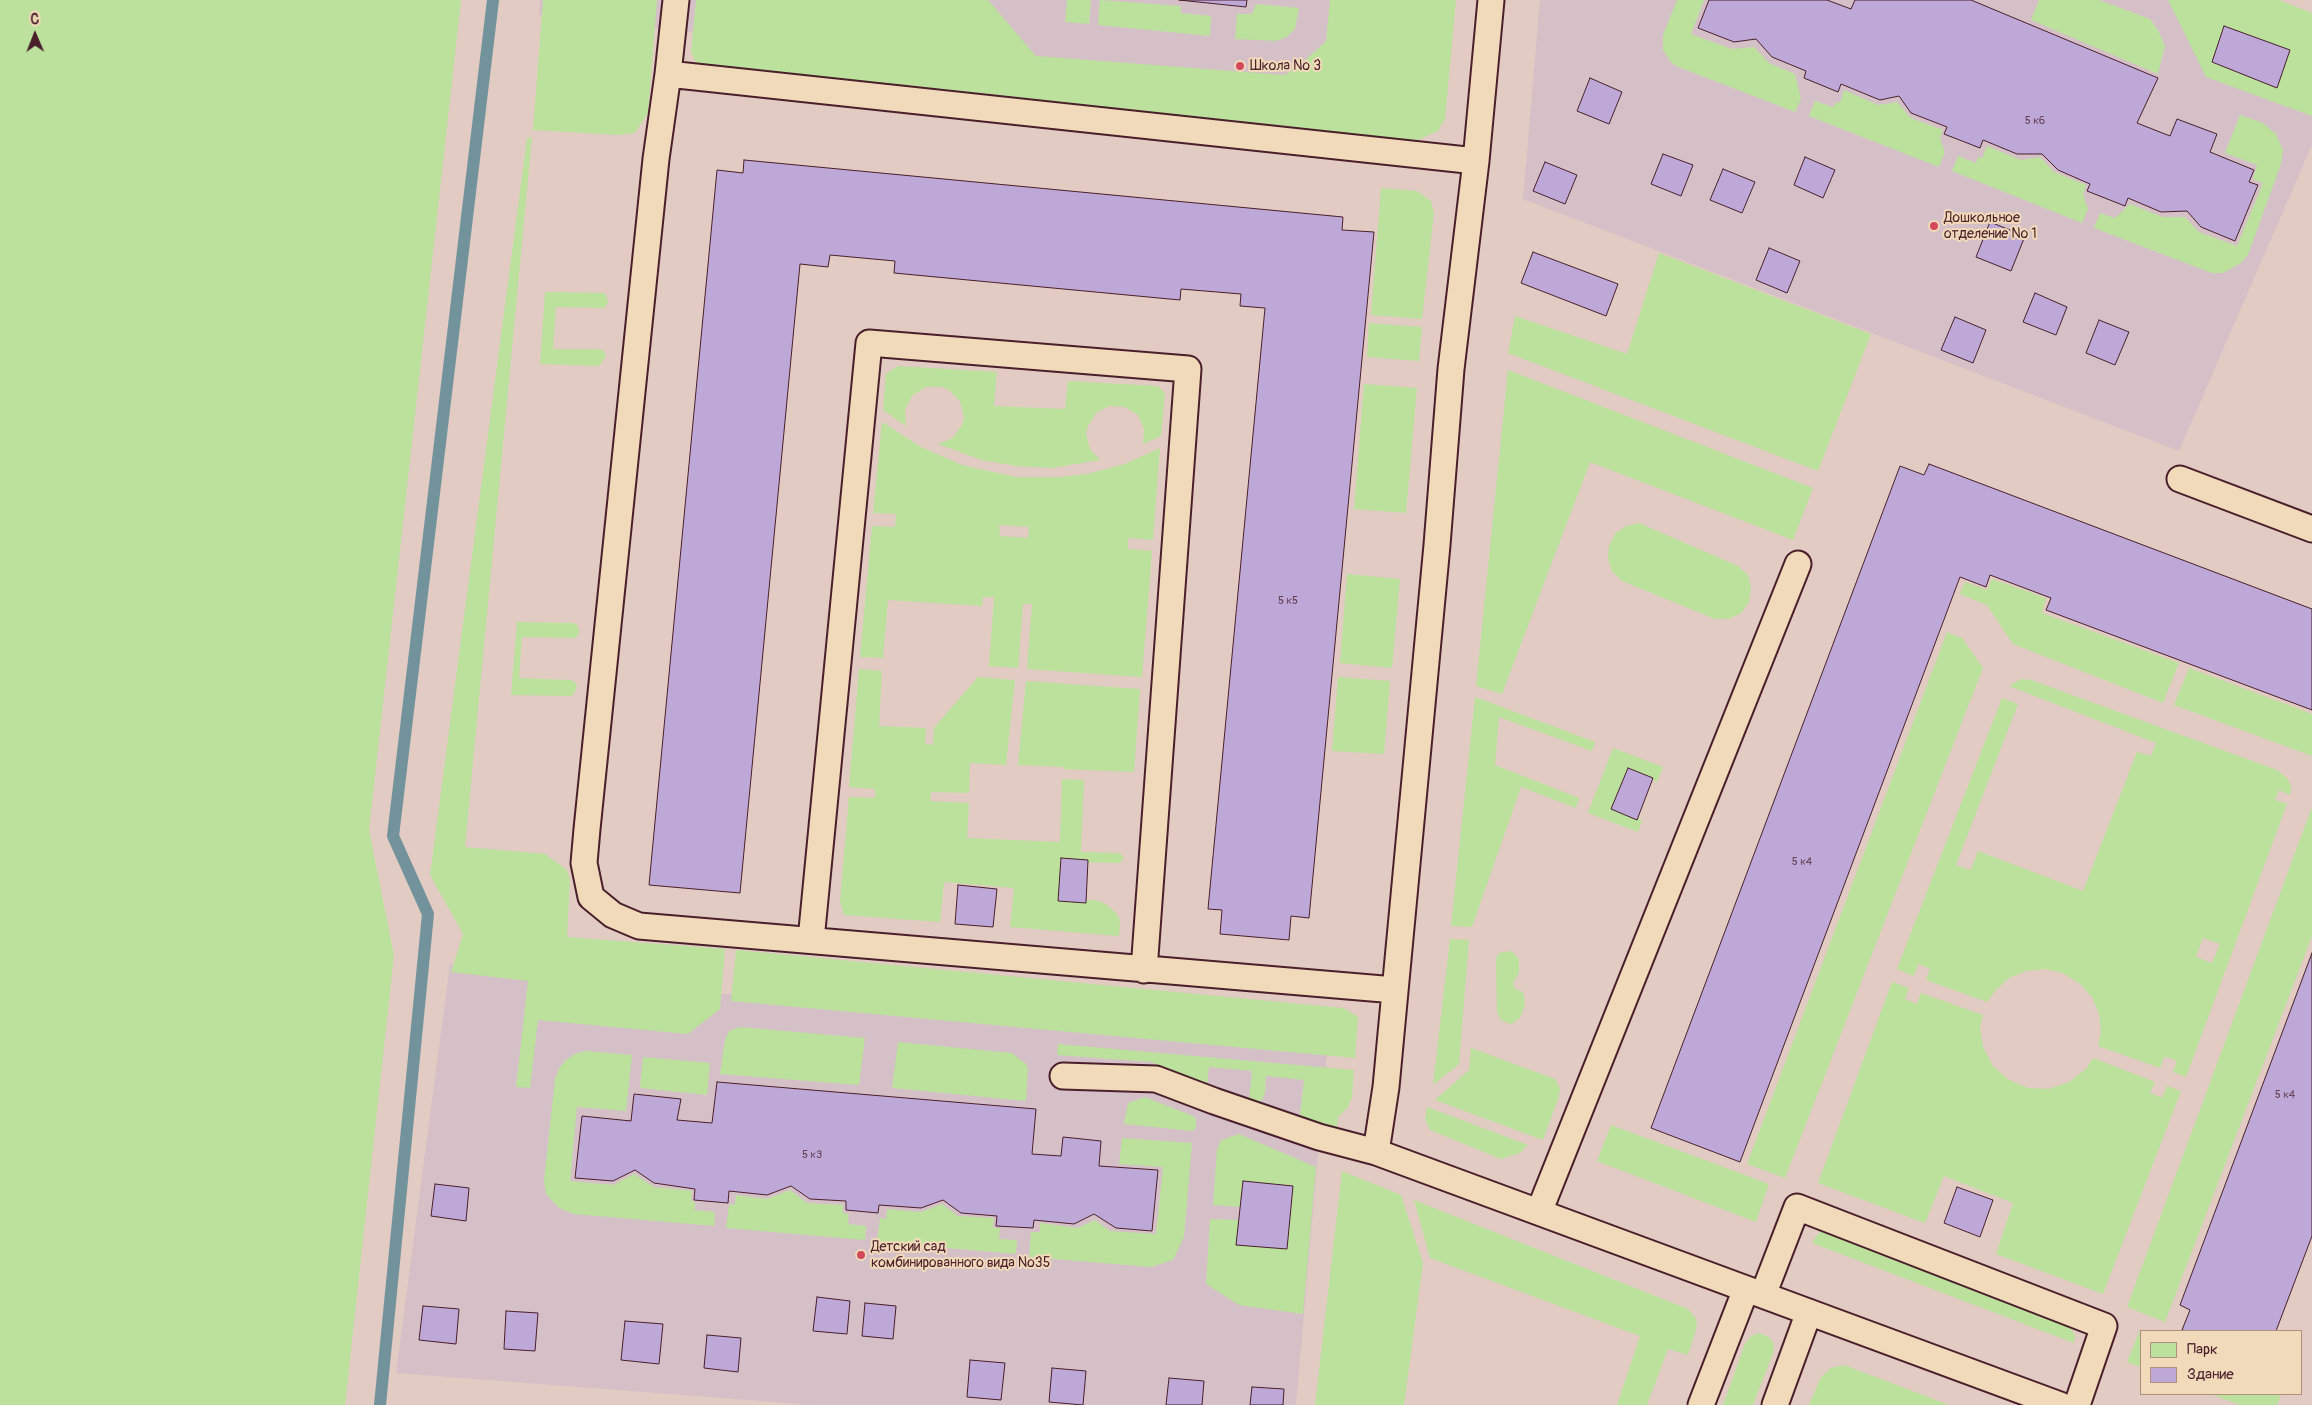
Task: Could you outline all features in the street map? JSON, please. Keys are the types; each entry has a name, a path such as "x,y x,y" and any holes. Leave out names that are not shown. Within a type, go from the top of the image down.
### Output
{"lane":[{"path":"676,0 654,179 584,863 591,897 613,915 639,926 1395,990"},
{"path":"1376,1152 1386,1087 1437,545 1451,369 1476,161 1491,0"},
{"path":"668,74 1437,159 1476,161"},
{"path":"811,940 869,343 1188,369 1144,970"},
{"path":"2180,479 2312,529"},
{"path":"1539,1212 1798,564"},
{"path":"1063,1076 1156,1079 1320,1137 1376,1152 2060,1405"},
{"path":"1701,1405 1797,1207 2104,1326 2077,1405"},
{"path":"1775,1405 1809,1312"}],"shaded area":[{"name":"Школа № 3","path":"540,0 1435,0 1426,101 674,30 539,15"},
{"name":"Дошкольное отделение № 1","path":"1540,0 2189,0 2312,48 2312,145 2179,451 1523,199"},
{"name":"Детский сад комбинированного вида №35","path":"450,964 726,994 1328,1040 1296,1405 812,1405 396,1373"}],"green space":[{"path":"0,0 461,0 369,830 394,955 345,1405 0,1405"},
{"path":"543,0 657,0 648,113 635,133 619,135 533,130"},
{"path":"696,0 988,0 1036,56 1285,75 1301,64 1326,41 1330,0 1456,0 1445,119 1438,131 1418,140 726,82 701,73 691,52"},
{"path":"1067,0 1091,0 1089,24 1065,22"},
{"path":"1100,0 1181,6 1181,13 1211,16 1210,36 1098,25"},
{"path":"1677,0 1704,0 1691,34 1732,49 1754,47 1769,63 1795,74 1801,99 1795,112 1676,66 1670,61 1663,50 1663,35"},
{"path":"2039,0 2099,0 2150,19 2158,30 2165,46 2158,74 2031,20"},
{"path":"2168,0 2279,0 2312,13 2312,116 2206,77","holes":["2225,26 2289,50 2277,88 2212,62"]},
{"path":"1256,4 1299,8 1295,29 1287,37 1276,41 1235,39 1237,14 1252,14"},
{"path":"1844,90 1878,105 1897,102 1911,118 1943,130 1940,138 1945,152 1939,167 1809,116 1815,101 1833,107 1836,102 1840,103"},
{"path":"2240,115 2263,123 2276,134 2283,150 2281,164 2248,255 2241,263 2223,273 2212,273 2094,228 2100,213 2115,218 2130,204 2163,217 2185,217 2199,232 2237,246 2263,183 2253,179 2257,165 2225,153"},
{"path":"532,137 465,847 545,854 566,869 570,880 567,937 725,949 720,1009 688,1034 538,1020 530,1088 516,1087 528,981 451,972 463,934 430,875 527,138"},
{"path":"1987,146 2021,160 2040,157 2054,172 2086,185 2083,194 2088,209 2082,223 1952,171 1958,156 1976,163 1978,157 1982,158"},
{"path":"1381,188 1417,191 1431,201 1434,213 1422,319 1371,315"},
{"path":"1659,253 1871,334 1818,471 1508,353 1515,316 1627,354"},
{"path":"545,292 604,293 606,295 608,303 604,308 556,307 553,349 598,349 604,351 606,356 599,366 540,364"},
{"path":"1369,323 1422,327 1419,361 1367,357"},
{"path":"898,366 997,372 994,406 1065,409 1068,381 1158,386 1165,393 1161,436 1143,444 1144,429 1138,415 1125,407 1109,406 1096,413 1088,426 1086,434 1090,449 1100,460 1051,468 1016,466 982,460 938,444 953,438 962,425 964,417 960,401 949,390 942,387 926,387 912,396 905,410 906,426 883,410 886,374"},
{"path":"1508,370 1813,488 1793,540 1590,462 1502,694 1476,686"},
{"path":"1364,384 1417,388 1406,513 1354,509"},
{"path":"882,422 921,447 962,465 1016,477 1060,477 1087,474 1125,464 1160,448 1153,540 1128,538 1128,549 1152,551 1142,677 1027,669 1032,604 1023,604 1018,668 989,666 994,597 983,597 982,606 888,600 883,658 860,657 872,526 895,527 896,514 873,513","holes":["999,525 1029,527 1028,538 1000,536"]},
{"path":"1639,523 1738,566 1748,575 1751,589 1749,602 1741,613 1729,619 1715,619 1622,581 1612,571 1608,559 1609,546 1615,534 1626,526"},
{"path":"1347,574 1400,579 1392,668 1340,663"},
{"path":"1992,579 2046,598 2042,613 2179,663 2163,703 2013,644 1987,605 1960,594 1965,582 1987,590"},
{"path":"517,622 573,623 578,626 579,633 576,638 522,637 519,678 570,680 575,682 577,686 571,696 511,695"},
{"path":"1947,632 1962,638 1983,668 1785,1178 1747,1164"},
{"path":"2189,668 2312,714 2312,756 2174,705"},
{"path":"859,669 882,671 879,726 926,728 925,744 933,745 934,728 978,677 1015,680 1006,765 970,763 969,793 931,792 930,801 969,803 967,838 1060,842 1062,779 1084,780 1081,852 1120,853 1124,858 1120,863 1062,862 1060,899 1095,900 1104,903 1116,913 1120,920 1119,936 1010,927 1014,888 944,882 940,922 844,915 840,901 849,797 875,798 875,789 849,787"},
{"path":"1338,677 1390,681 1384,754 1332,751"},
{"path":"2021,679 2031,680 2277,770 2287,778 2291,786 2290,795 2279,790 2275,800 2287,804 2186,1077 2173,1072 2177,1061 2170,1058 2164,1057 2160,1068 2098,1046 2101,1033 2099,1014 2092,997 2079,983 2063,973 2045,969 2026,971 2009,978 1995,991 1987,1002 1926,980 1930,969 1924,966 1918,964 1914,976 1897,969 2002,698 2018,704 1956,865 1971,870 1978,851 2083,891 2137,752 2151,756 2156,743 2009,686","holes":["2203,938 2220,944 2212,963 2196,957"]},
{"path":"1026,681 1140,689 1134,772 1018,765"},
{"path":"1475,697 1595,742 1592,751 1499,717 1495,765 1579,798 1576,808 1521,787 1472,927 1451,926"},
{"path":"1613,748 1663,767 1657,782 1629,771 1614,809 1642,820 1638,832 1588,813"},
{"path":"2312,807 2312,936 2165,1322 2127,1307"},
{"path":"1450,939 1469,940 1459,1064 1433,1085"},
{"path":"736,950 1343,1008 1358,1017 1355,1058 731,1001"},
{"path":"1512,951 1519,959 1519,973 1513,983 1515,989 1523,992 1525,1004 1520,1018 1511,1024 1501,1020 1497,1012 1496,959 1499,953"},
{"path":"1892,982 1909,988 1905,999 1917,1004 1921,993 1983,1015 1980,1027 1983,1047 1993,1066 2009,1080 2028,1088 2049,1089 2069,1082 2086,1069 2093,1058 2155,1082 2150,1093 2162,1098 2167,1086 2181,1091 2103,1294 1996,1254 2013,1203 1944,1176 1925,1223 1818,1183"},
{"path":"740,1027 865,1038 859,1085 720,1074 725,1040 729,1031"},
{"path":"898,1042 1012,1053 1025,1063 1028,1068 1026,1101 892,1088"},
{"path":"1058,1044 1354,1070 1352,1097 1348,1107 1338,1117 1337,1127 1331,1130 1307,1122 1300,1114 1304,1080 1266,1076 1265,1093 1262,1100 1257,1103 1249,1098 1252,1071 1209,1067 1207,1085 1151,1062 1057,1055"},
{"path":"1471,1048 1555,1079 1560,1089 1543,1140 1435,1100 1469,1070"},
{"path":"586,1051 632,1055 626,1111 577,1107 570,1181 613,1185 634,1174 654,1187 692,1191 691,1201 695,1202 695,1210 715,1212 714,1226 574,1214 559,1208 546,1194 544,1180 555,1079 560,1067 567,1059 577,1053"},
{"path":"643,1057 710,1063 707,1095 640,1088"},
{"path":"1145,1097 1193,1116 1196,1119 1196,1128 1193,1131 1124,1124 1128,1103"},
{"path":"1427,1107 1528,1145 1520,1153 1501,1159 1430,1130 1425,1119"},
{"path":"1611,1125 1769,1184 1756,1222 1597,1161"},
{"path":"1239,1134 1316,1167 1303,1314 1239,1305 1206,1284 1210,1219 1239,1220 1237,1245 1287,1249 1293,1186 1243,1181 1240,1207 1213,1205 1217,1149 1221,1140"},
{"path":"1122,1138 1192,1143 1184,1237 1173,1260 1151,1267 1029,1257 1031,1232 1040,1232 1040,1223 1077,1228 1095,1220 1110,1231 1156,1234 1163,1167 1119,1164"},
{"path":"1342,1171 1401,1195 1423,1263 1404,1405 1315,1405"},
{"path":"790,1190 807,1203 843,1205 843,1213 849,1214 848,1224 866,1226 865,1240 726,1228 729,1205 735,1204 736,1195 767,1199"},
{"path":"1414,1200 1688,1309 1696,1319 1697,1327 1688,1355 1668,1349 1647,1405 1617,1405 1640,1336 1430,1258"},
{"path":"942,1204 958,1216 994,1218 993,1228 1000,1228 999,1239 1017,1240 1016,1254 877,1242 880,1218 886,1219 887,1209 921,1212"},
{"path":"1824,1230 2066,1322 2075,1335 2074,1343 1812,1243 1817,1235"},
{"path":"2140,1330 2140,1367 2127,1362"},
{"path":"1759,1333 1769,1337 1774,1344 1773,1353 1753,1405 1723,1405 1745,1344 1751,1336"},
{"path":"1844,1365 1949,1405 1809,1405 1821,1377 1831,1368"},
{"path":"2214,1395 2281,1395 2277,1405 2240,1405"}],"building":[{"path":"1179,0 1247,0 1246,7"},
{"path":"1709,0 1827,0 1851,9 1855,0 1971,0 2158,78 2137,123 2170,136 2177,119 2217,134 2210,152 2254,170 2249,182 2258,185 2235,241 2201,227 2187,211 2161,212 2128,198 2125,206 2087,191 2090,184 2058,170 2042,154 2017,154 1983,140 1980,148 1944,134 1947,127 1911,113 1899,96 1880,100 1841,84 1838,92 1804,78 1806,71 1772,57 1756,39 1734,42 1698,28"},
{"path":"2224,26 2290,50 2277,88 2212,62"},
{"path":"1590,78 1622,92 1609,124 1577,111"},
{"path":"1663,154 1693,165 1681,196 1651,184"},
{"path":"1805,157 1835,170 1823,198 1794,185"},
{"path":"744,160 1343,217 1342,230 1374,232 1309,918 1291,916 1289,940 1220,934 1222,910 1208,909 1265,308 1240,306 1241,294 1181,289 1180,300 894,273 895,261 830,255 828,267 800,264 740,893 649,885 717,170 743,173"},
{"path":"1545,162 1577,175 1565,204 1533,191"},
{"path":"1723,169 1755,182 1742,213 1710,200"},
{"path":"1990,222 2025,236 2011,271 1976,257"},
{"path":"1769,248 1800,261 1787,293 1756,280"},
{"path":"1533,252 1618,284 1606,316 1521,283"},
{"path":"2035,293 2067,307 2056,335 2023,322"},
{"path":"1955,317 1986,330 1973,363 1941,350"},
{"path":"2099,320 2129,332 2115,365 2086,353"},
{"path":"1929,464 2312,609 2312,710 2046,610 2051,598 1990,575 1986,587 1960,577 1740,1162 1651,1128 1900,466 1924,475"},
{"path":"1628,768 1653,778 1637,820 1611,809"},
{"path":"1061,858 1088,860 1086,903 1058,901"},
{"path":"958,885 997,889 993,927 955,924"},
{"path":"2312,953 2312,1236 2276,1330 2182,1330 2190,1310 2180,1305"},
{"path":"717,1082 1036,1109 1032,1154 1061,1156 1063,1137 1101,1141 1099,1166 1158,1170 1152,1231 1116,1228 1094,1214 1074,1224 1034,1220 1033,1228 996,1226 997,1216 961,1213 943,1200 921,1208 879,1205 878,1213 846,1210 846,1201 810,1199 791,1186 767,1195 729,1191 728,1203 694,1200 695,1189 654,1183 635,1170 613,1181 575,1178 582,1116 631,1121 634,1094 681,1099 677,1120 712,1123"},
{"path":"1243,1181 1293,1186 1287,1249 1236,1245"},
{"path":"435,1184 469,1188 466,1221 431,1216"},
{"path":"1957,1187 1993,1200 1980,1237 1944,1223"},
{"path":"817,1297 850,1301 847,1334 813,1331"},
{"path":"865,1303 896,1306 893,1339 862,1336"},
{"path":"423,1306 459,1309 456,1344 419,1340"},
{"path":"506,1311 538,1313 535,1351 504,1349"},
{"path":"625,1321 663,1324 659,1364 621,1360"},
{"path":"707,1335 741,1338 738,1372 704,1368"},
{"path":"970,1360 1005,1363 1001,1400 967,1397"},
{"path":"1052,1368 1086,1371 1083,1405 1049,1402"},
{"path":"1169,1378 1204,1381 1202,1405 1166,1405"},
{"path":"1252,1387 1284,1389 1283,1405 1250,1405"}],"waterway":[{"path":"380,1405 428,914 393,836 493,0"}],"place":[{"name":"Школа № 3","path":"1240,66"},
{"name":"Дошкольное отделение № 1","path":"1934,226"},
{"name":"Детский сад комбинированного вида №35","path":"861,1255"}]}
